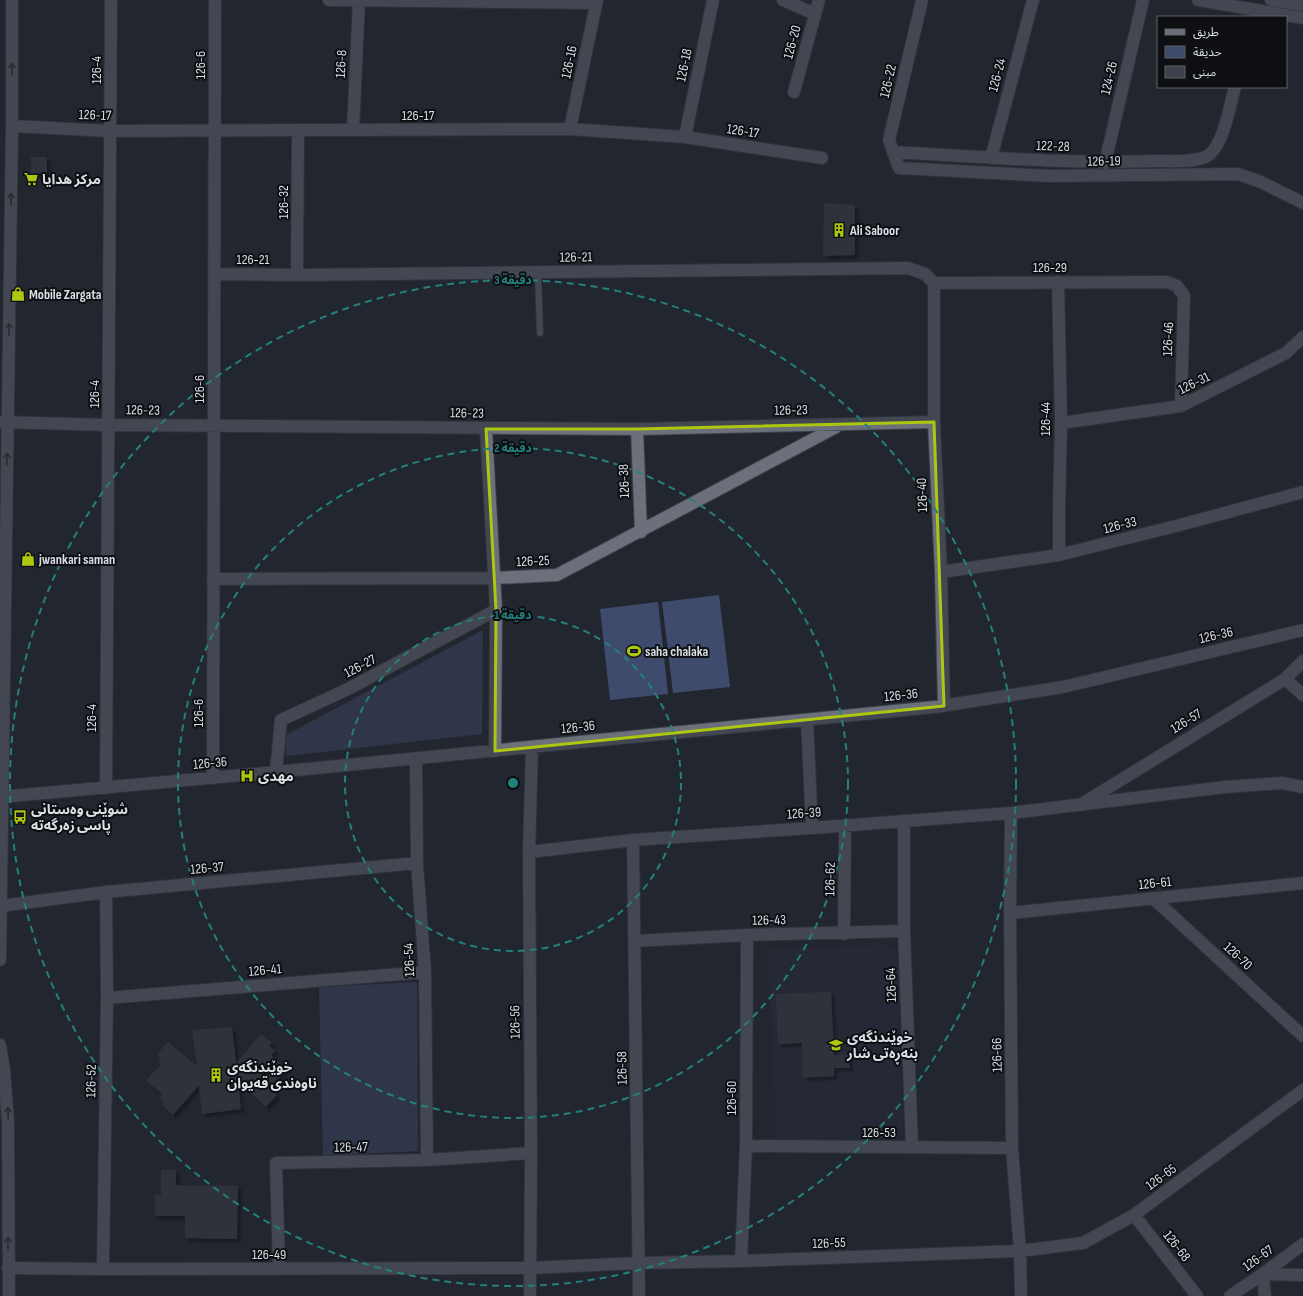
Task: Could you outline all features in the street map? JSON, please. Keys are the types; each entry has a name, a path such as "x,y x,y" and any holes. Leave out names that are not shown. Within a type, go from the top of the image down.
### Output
{"street":[{"path":"0,960 4,423 12,126 12,0"},
{"name":"126-4","path":"106,788 111,0"},
{"name":"126-6","path":"213,778 215,0"},
{"path":"329,0 597,1"},
{"name":"126-8","path":"353,130 359,0"},
{"name":"126-18","path":"685,137 713,0"},
{"path":"783,0 815,14"},
{"name":"126-20","path":"794,92 819,0"},
{"name":"126-22","path":"899,168 889,140 922,0"},
{"name":"126-24","path":"991,158 1033,0"},
{"name":"124-26","path":"1105,163 1142,0"},
{"path":"1198,0 1255,14 1279,16"},
{"path":"1271,0 1303,5"},
{"name":"126-16","path":"570,129 597,1"},
{"path":"1287,17 1303,18"},
{"name":"122-28","path":"893,152 1105,163 1193,160 1209,155 1219,143 1235,88"},
{"name":"126-17","path":"12,126 110,131 570,129 685,137 822,158"},
{"name":"126-32","path":"297,275 298,130"},
{"name":"126-19","path":"899,168 1050,176 1238,174 1261,182 1303,203"},
{"name":"126-21","path":"214,274 297,275 908,268 925,274 934,283"},
{"name":"126-44","path":"1058,282 1061,424 1059,555"},
{"name":"126-29","path":"934,283 1167,282"},
{"name":"126-46","path":"1167,282 1177,286 1184,296 1181,406"},
{"name":"126-40","path":"934,283 934,422 941,572 944,706"},
{"name":"126-31","path":"1061,424 1181,406 1286,353 1303,337"},
{"name":"126-23","path":"4,423 637,429 934,422"},
{"name":"126-25","path":"213,579 495,578 557,575 641,532 841,424"},
{"path":"486,428 496,610 495,751"},
{"name":"126-38","path":"637,429 641,532"},
{"name":"126-33","path":"941,572 1059,555 1180,525 1303,492"},
{"name":"126-27","path":"276,772 281,720 348,689 496,610"},
{"name":"126-36","path":"1,797 495,751 944,706 1063,687 1303,630"},
{"name":"126-57","path":"1082,803 1285,678 1303,661"},
{"path":"1285,678 1303,695"},
{"path":"807,720 812,828"},
{"name":"126-56","path":"530,1296 531,1153 529,852 532,747"},
{"name":"126-54","path":"416,758 417,863 425,972 427,1160"},
{"name":"126-39","path":"529,852 633,840 1011,813 1082,803 1225,787 1282,783 1303,787"},
{"name":"126-66","path":"1011,813 1010,913 1012,1148 1020,1251 1021,1296"},
{"name":"126-64","path":"904,821 904,931 912,1147"},
{"name":"126-62","path":"844,934 845,825"},
{"name":"126-58","path":"633,840 639,1296"},
{"name":"126-37","path":"0,906 106,892 417,863"},
{"name":"126-61","path":"1010,913 1303,883"},
{"name":"126-52","path":"103,1269 107,998 106,892"},
{"name":"126-70","path":"1153,898 1303,1036"},
{"name":"126-43","path":"635,941 747,935 844,934 904,931"},
{"name":"126-60","path":"741,1261 746,1146 747,935"},
{"name":"126-41","path":"107,998 425,972"},
{"path":"0,1045 7,1096 9,1296"},
{"name":"126-65","path":"1020,1251 1083,1243 1134,1215 1303,1090"},
{"name":"126-53","path":"746,1146 1012,1148"},
{"name":"126-47","path":"279,1269 276,1164 427,1160 531,1153"},
{"name":"126-68","path":"1134,1215 1197,1296"},
{"name":"126-67","path":"1230,1296 1263,1274 1303,1244"},
{"name":"126-55","path":"639,1263 741,1261 1020,1251"},
{"name":"126-49","path":"8,1268 530,1268 639,1263"},
{"path":"1265,1296 1263,1274 1303,1275"}],"lane":[{"path":"538,272 540,333"}],"highlighted area":[{"path":"934,422 944,706 495,751 496,610 486,429 637,429"}],"shaded area":[{"name":"خوێندنگەی بنەڕەتی شار","path":"886,945 897,953 903,1137 777,1139 767,950"}],"green space":[{"name":"saha chalaka","path":"719,595 730,687 673,693 662,602"},
{"name":"saha chalaka","path":"658,602 668,694 610,700 600,609"},
{"path":"483,630 482,734 286,756 286,735"},
{"path":"417,982 418,1151 323,1156 319,987"}],"building":[{"path":"31,157 47,157 47,173 31,174"},
{"name":"Ali Saboor","path":"824,203 855,205 855,255 823,256"},
{"path":"831,992 834,1055 849,1054 850,1068 834,1068 834,1076 803,1078 802,1043 778,1044 776,994"},
{"name":"خوێندنگەی ناوەندی قەیوان","path":"232,1027 236,1063 261,1034 272,1043 269,1046 275,1051 271,1055 287,1069 273,1084 277,1088 273,1092 277,1095 266,1107 238,1082 241,1109 202,1114 199,1085 173,1115 162,1105 164,1102 159,1099 162,1094 146,1081 161,1064 158,1062 161,1058 157,1054 168,1042 197,1066 192,1030"},
{"path":"161,1170 176,1170 176,1185 238,1186 237,1239 185,1238 185,1216 155,1216 155,1195 161,1195"}],"place":[{"name":"مركز هدايا","path":"31,179"},
{"name":"Ali Saboor","path":"839,230"},
{"name":"Mobile Zargata","path":"18,294"},
{"name":"jwankari saman","path":"28,559"},
{"name":"saha chalaka","path":"634,651"},
{"name":"مهدی","path":"247,776"},
{"name":"شوێنی وەستانی پاسی زەرگەتە","path":"20,817"},
{"name":"خوێندنگەی بنەڕەتی شار","path":"836,1045"},
{"name":"خوێندنگەی ناوەندی قەیوان","path":"216,1075"}]}
